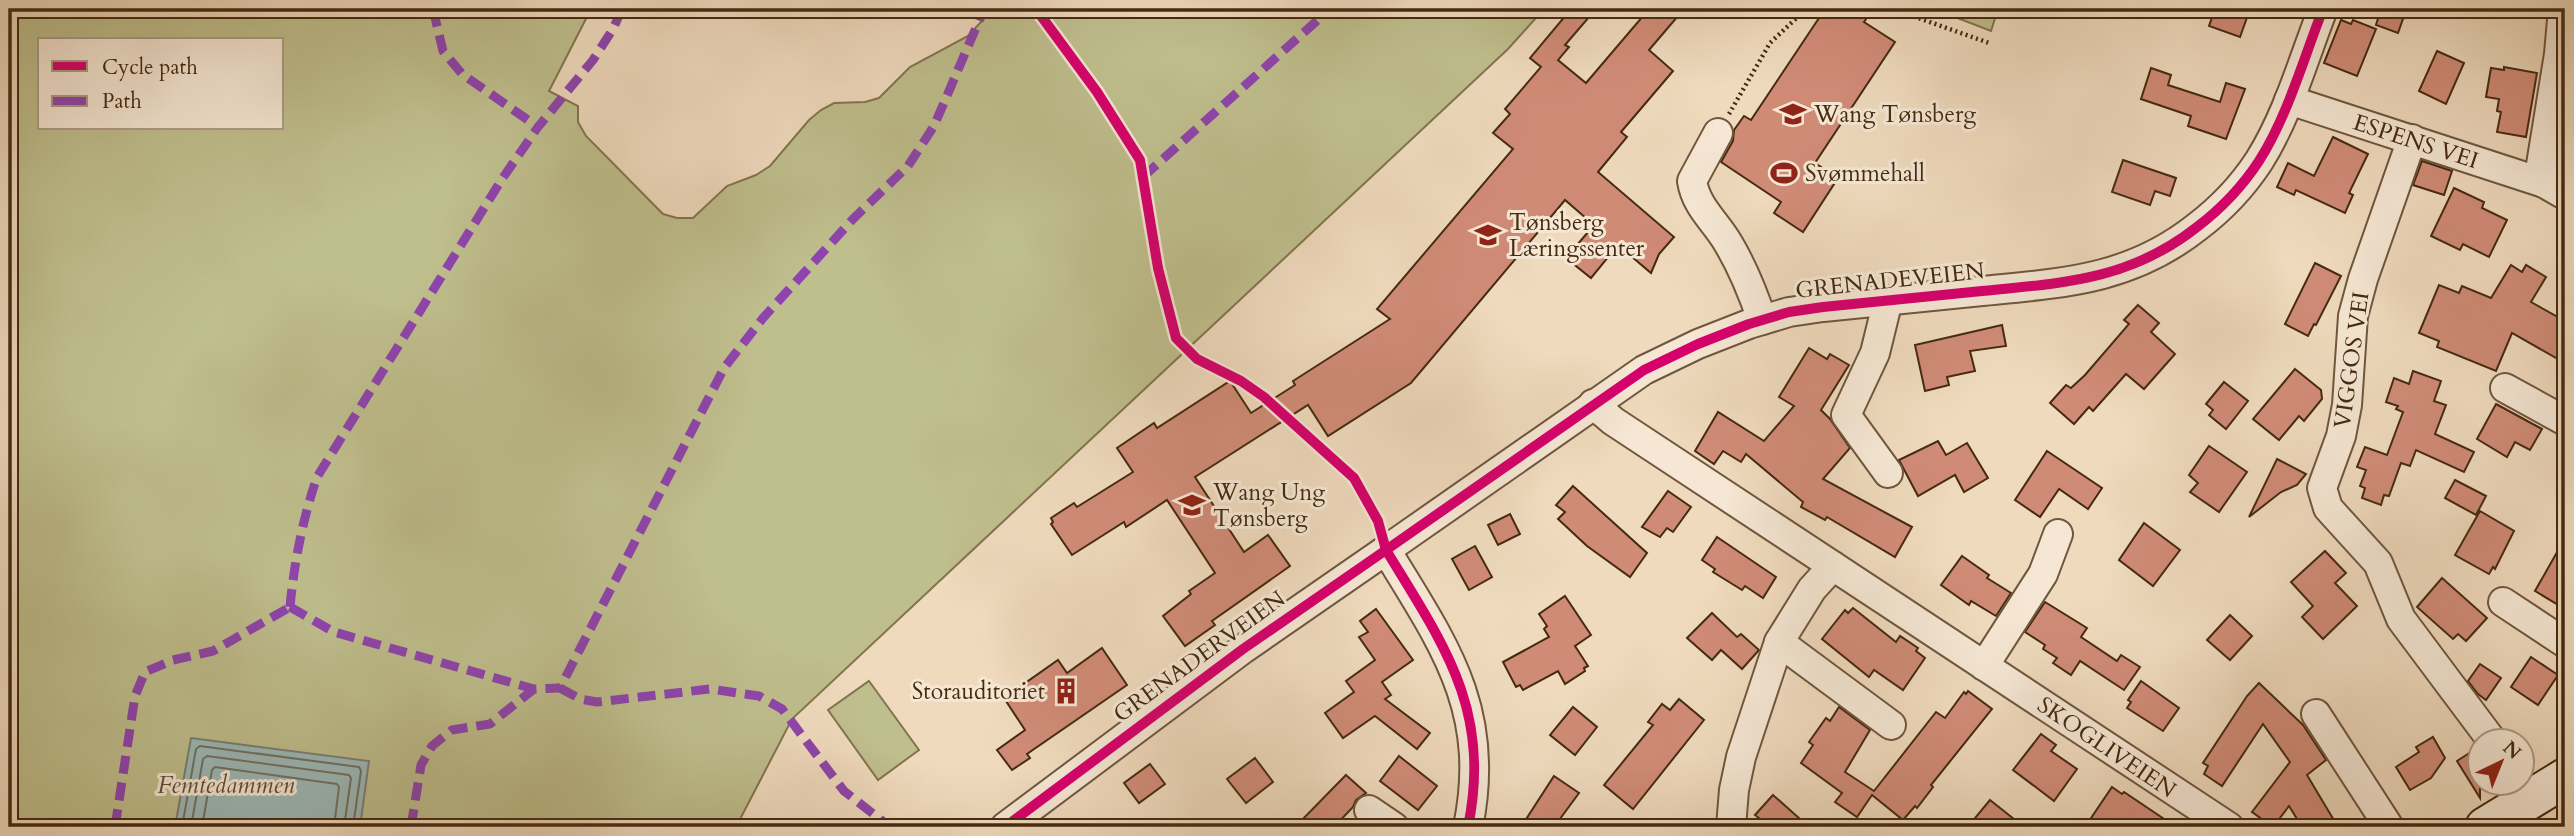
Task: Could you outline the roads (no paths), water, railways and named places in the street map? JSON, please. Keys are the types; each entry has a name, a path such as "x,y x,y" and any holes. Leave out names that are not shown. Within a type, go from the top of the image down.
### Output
{"main road":[{"path":"2485,827 2546,789"}],"street":[{"name":"GRENADEVEIEN","path":"1386,550 1592,404 1664,359 1762,320 1811,308 2050,284 2093,277 2152,258 2177,243 2220,209 2239,189 2276,131 2323,9"},
{"path":"2555,189 2540,171 2559,54 2563,9"},
{"name":"ESPENS VEI","path":"2289,100 2555,189"},
{"path":"1718,133 1692,181 1693,190 1709,219 1727,240 1741,265 1762,320"},
{"name":"VIGGOS VEI","path":"2412,139 2363,279 2353,316 2347,405 2341,436 2322,488 2328,508 2378,563 2401,619 2483,728"},
{"path":"2555,189 2565,151"},
{"path":"1888,300 1875,353 1846,415 1888,473"},
{"path":"2505,388 2565,421"},
{"name":"SKOGLIVEIEN","path":"1592,404 1613,421 2229,827"},
{"path":"1984,666 2043,574 2058,534"},
{"path":"1386,550 1443,643 1464,696 1474,736 1474,792 1468,827"},
{"name":"GRENADERVEIEN","path":"1006,827 1243,649 1386,550"},
{"path":"1731,827 1734,790 1741,757 1779,642 1812,589 1833,566"},
{"path":"2503,602 2565,643"},
{"path":"1779,642 1891,725"},
{"path":"2316,714 2389,827"},
{"path":"1369,810 1394,827"}],"water":[{"name":"Femtedammen","path":"191,738 369,761 360,827 175,827"}],"place":[{"name":"Wang Tønsberg","path":"1793,114"},
{"name":"Svømmehall","path":"1784,173"},
{"name":"Tønsberg Læringssenter","path":"1488,235"},
{"name":"Wang Ung Tønsberg","path":"1192,505"},
{"name":"Storauditoriet","path":"1066,691"}]}
